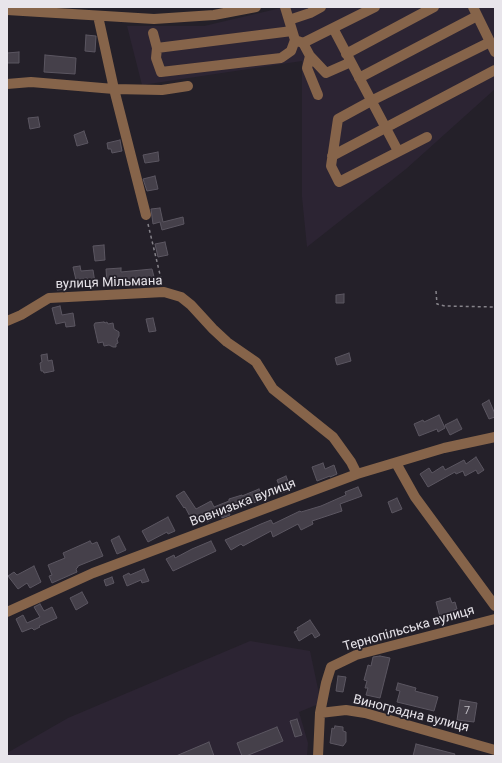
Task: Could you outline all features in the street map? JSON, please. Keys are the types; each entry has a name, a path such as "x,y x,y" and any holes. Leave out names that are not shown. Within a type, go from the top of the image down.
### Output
{"street":[{"path":"7,10 169,19 214,15 256,7"},
{"path":"285,7 297,38 310,56 326,73 348,58 434,7"},
{"path":"289,20 310,13 321,7"},
{"path":"157,48 297,38 333,28 375,7"},
{"path":"359,78 475,11 495,52"},
{"path":"98,16 114,89 146,216"},
{"path":"333,28 398,151"},
{"path":"153,33 157,48 156,58 161,72 281,58 291,51 297,38"},
{"path":"427,137 339,182 331,166 338,119 490,42"},
{"path":"310,56 307,68 318,95"},
{"path":"332,156 495,70"},
{"path":"7,84 31,82 114,89 162,90 188,86"},
{"name":"вулиця Мільмана","path":"7,321 21,315 49,298 164,292 181,297 228,342 256,362 273,390 334,437 351,462 357,474"},
{"name":"Вовнизька вулиця","path":"7,612 93,573 357,474 444,448 495,436"},
{"path":"396,463 415,496 495,606"},
{"name":"Тернопільська вулиця","path":"320,714 326,683 331,667 356,655 495,619"},
{"name":"Виноградна вулиця","path":"320,714 346,710 365,713 495,750"},
{"path":"318,756 320,714"}],"path":[{"path":"146,216 164,292"},
{"path":"436,291 437,304 445,306 495,307"}],"shaded area":[{"path":"285,7 495,7 495,89 406,169 307,247 302,197 302,61 142,85 127,26 204,26"},
{"path":"250,641 310,651 321,703 299,712 308,743 307,756 7,756 7,753 68,718"}],"building":[{"path":"86,35 96,36 95,52 85,51"},
{"path":"19,52 19,63 7,63 7,53"},
{"path":"45,55 76,58 75,74 44,72"},
{"path":"38,117 40,127 30,129 28,118"},
{"path":"84,131 88,143 77,146 74,135"},
{"path":"120,140 122,151 112,153 111,149 108,149 107,143"},
{"path":"158,152 159,161 145,163 143,155"},
{"path":"155,176 158,189 147,191 143,179"},
{"path":"160,208 163,222 183,217 184,224 162,230 160,222 153,224 151,209"},
{"path":"165,242 168,255 158,257 155,244"},
{"path":"104,245 105,260 95,261 93,246"},
{"path":"80,266 81,271 93,270 95,283 88,284 87,278 76,280 73,267"},
{"path":"121,268 121,272 152,269 155,281 107,283 106,269"},
{"path":"65,282 66,289 57,290 56,283"},
{"path":"344,294 344,303 336,303 336,295"},
{"path":"60,306 62,315 73,313 75,326 66,327 65,322 56,324 52,308"},
{"path":"153,318 156,331 149,332 146,319"},
{"path":"107,322 108,324 113,323 114,329 119,332 116,347 109,345 104,346 103,342 98,343 94,325 95,323"},
{"path":"349,353 351,361 337,365 335,358"},
{"path":"47,354 48,361 52,360 54,371 44,373 41,371 41,355"},
{"path":"489,400 495,417 489,419 482,404"},
{"path":"439,415 445,428 438,432 437,429 419,436 414,424 423,420 424,422"},
{"path":"457,419 462,429 450,435 445,425"},
{"path":"476,457 484,470 478,474 476,470 465,476 463,471 456,474 455,472 428,487 420,474 429,468 432,473 443,466 445,470 464,460 466,464"},
{"path":"323,463 325,469 334,465 337,474 317,481 312,467"},
{"path":"286,476 291,489 282,493 277,480"},
{"path":"358,487 362,496 340,504 342,511 312,521 313,524 301,530 298,524 273,537 271,531 243,546 241,544 231,550 225,540 271,520 273,524 300,511 301,512 321,506 346,495 345,492"},
{"path":"259,489 263,499 229,513 230,515 222,518 221,514 207,522 205,519 194,524 185,507 184,508 176,496 184,491 196,509 211,501 214,507 229,501 229,499 242,496"},
{"path":"397,498 402,509 392,513 388,502"},
{"path":"168,517 175,531 168,534 167,532 148,542 142,531"},
{"path":"119,536 126,550 117,554 111,540"},
{"path":"90,541 92,544 97,542 103,556 78,566 76,569 77,572 52,583 49,576 52,575 48,565 65,558 63,553"},
{"path":"211,541 216,551 173,571 166,559 174,555 175,558"},
{"path":"34,566 41,582 30,588 27,583 18,589 8,576 14,572 17,575"},
{"path":"144,569 149,581 142,583 141,580 127,586 123,576 129,573 130,575"},
{"path":"112,577 114,583 106,586 104,580"},
{"path":"82,592 88,603 76,610 70,598"},
{"path":"450,598 452,603 455,602 457,609 454,610 456,617 447,619 446,615 440,617 436,602"},
{"path":"40,604 44,611 52,607 57,618 39,626 40,627 34,630 32,628 22,632 16,619 23,615 27,623 40,617 34,607"},
{"path":"310,620 320,635 315,638 312,633 299,641 294,632 298,630 297,628"},
{"path":"380,656 390,658 380,698 366,695 368,688 365,688 367,681 364,680 368,665 371,666 373,657"},
{"path":"338,676 346,677 343,692 336,691"},
{"path":"398,683 416,688 415,691 438,697 434,711 397,702 400,691 396,690"},
{"path":"460,700 477,703 474,722 457,720"},
{"path":"297,719 302,735 295,737 290,721"},
{"path":"335,726 343,727 343,731 346,732 346,742 343,746 330,743 332,728 334,729"},
{"path":"277,727 283,741 246,756 242,756 237,743"},
{"path":"209,742 214,756 176,756"},
{"path":"416,744 455,754 454,756 413,756"}]}
